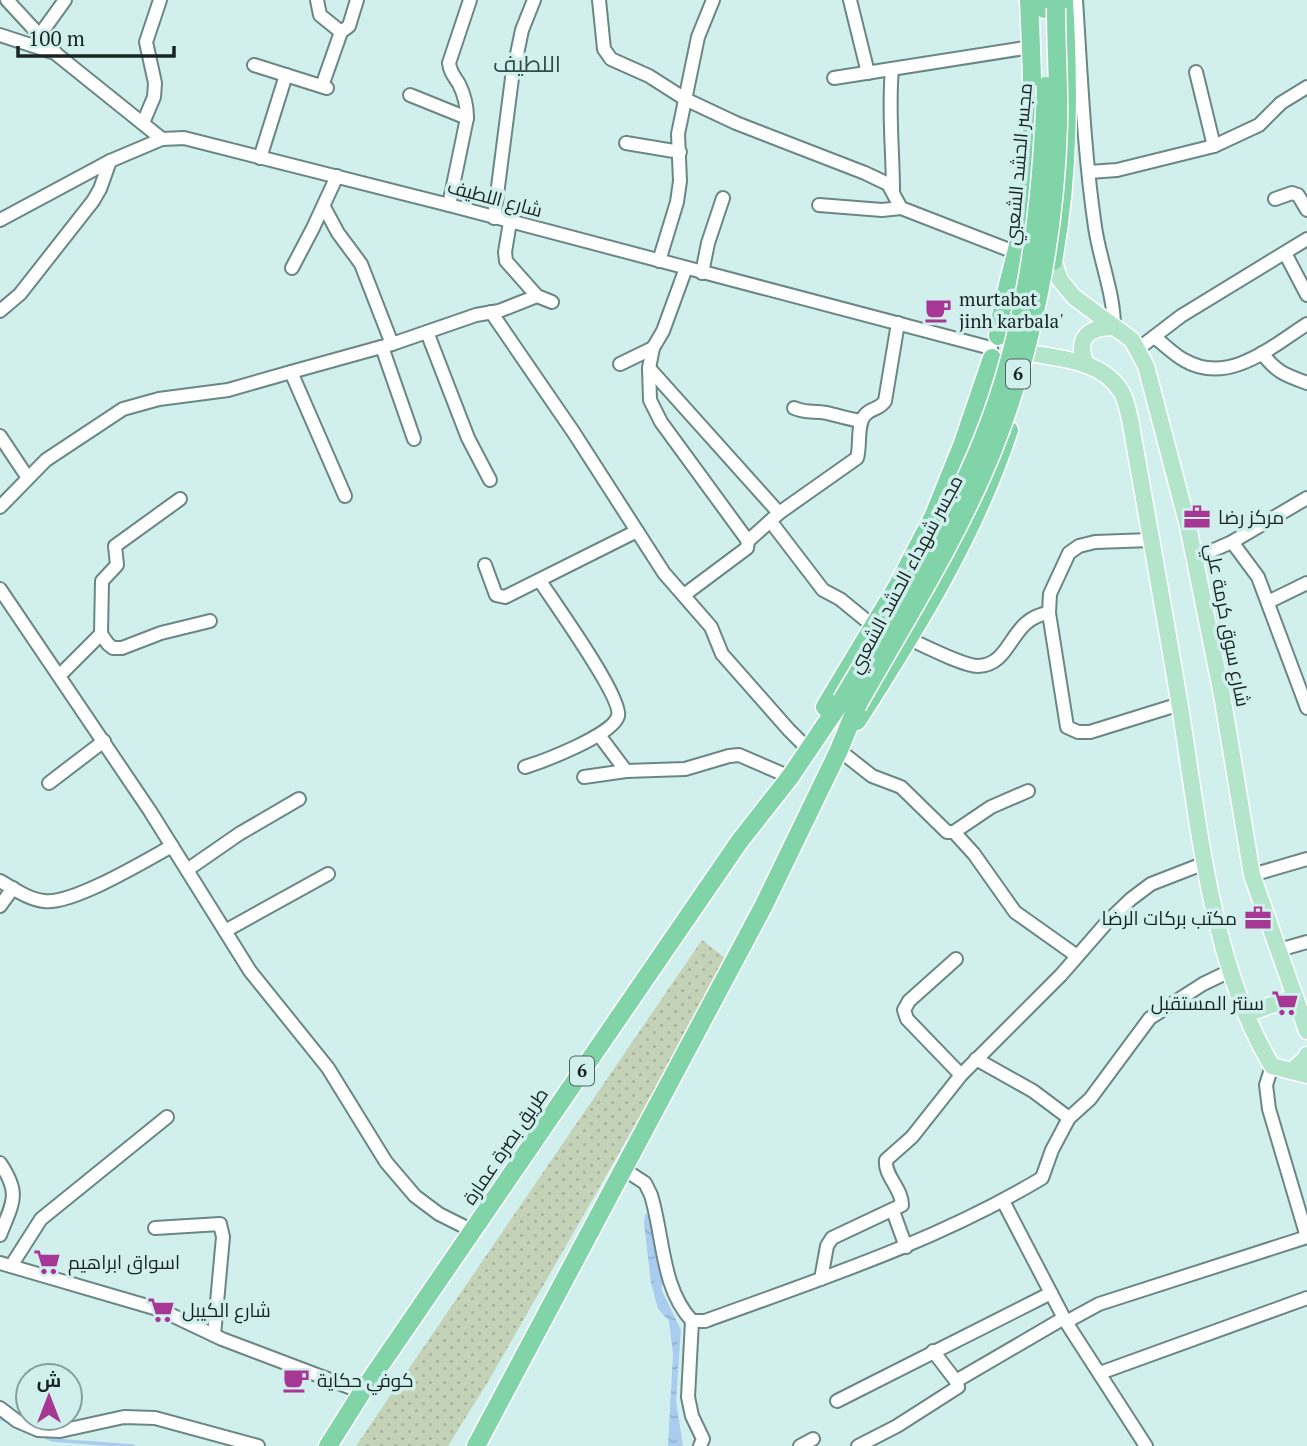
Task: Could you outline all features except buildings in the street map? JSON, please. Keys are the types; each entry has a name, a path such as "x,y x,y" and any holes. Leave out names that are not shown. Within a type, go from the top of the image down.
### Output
{"highway":[{"path":"808,749 811,730 897,587 934,515 963,443 994,347 1017,253 1030,178 1031,47 1049,3"},
{"path":"839,750 946,574 997,467 1035,335 1053,260 1066,158 1068,85 1049,3"},
{"name":"مجسر شهداء الحشد الشعبي","path":"849,703 961,521 1000,428 1024,352 1040,283 1054,188 1058,124 1049,3"},
{"path":"1012,273 1014,280 1024,288 1038,289 1048,281"},
{"name":"طريق بصرة عمارة","path":"328,1446 362,1392 739,842 790,777 808,749 849,703"},
{"name":"6","path":"476,1446 764,905 839,750 849,703"}],"main road":[{"name":"شارع سوق كرمة علي","path":"1053,260 1060,280 1074,297 1132,340 1146,366 1188,526 1222,695 1252,875 1307,1031"},
{"path":"1086,365 1082,344 1087,334 1098,327 1114,327"},
{"path":"1004,333 1020,334 1028,355 1017,370 1002,369 994,347 1004,333"},
{"path":"1028,355 1086,365 1106,373 1123,393 1130,419 1180,704 1205,863 1230,971 1246,1014 1272,1066 1299,1073 1307,1055"},
{"path":"1246,1014 1294,997"}],"street":[{"path":"7,0 55,52 162,139"},
{"path":"40,36 65,0"},
{"path":"143,124 154,97 155,83 146,42 160,0"},
{"path":"317,0 320,15 341,32"},
{"path":"254,65 324,87 341,32 349,26 357,0"},
{"path":"449,205 467,118 467,106 460,85 450,71 449,63 470,0"},
{"path":"494,218 512,78 522,30 534,0"},
{"path":"599,0 604,49 611,59 649,76 685,99 746,128 888,184 901,208"},
{"path":"659,261 677,202 680,181 678,134 685,99 698,37 713,0"},
{"path":"850,0 868,73"},
{"path":"1076,0 1089,172 1102,264 1114,308 1114,327"},
{"path":"0,35 55,52"},
{"path":"834,78 1031,47"},
{"path":"892,69 889,104 894,147 893,192"},
{"path":"1196,72 1214,146"},
{"path":"260,158 286,75"},
{"path":"1089,172 1117,170 1214,146 1259,125 1281,103 1307,87"},
{"path":"410,94 467,118"},
{"name":"شارع اللطيف","path":"0,220 110,162 162,139 184,138 994,347"},
{"path":"626,144 680,152"},
{"path":"0,311 20,294 93,201 110,162"},
{"path":"292,268 337,176"},
{"path":"1275,199 1292,193 1298,195 1307,210"},
{"path":"702,272 708,243 723,198"},
{"path":"819,205 882,210 901,208 1017,253"},
{"path":"324,207 338,233 361,264 414,439"},
{"path":"510,222 506,261 537,296 552,302"},
{"path":"1138,349 1181,316 1307,239"},
{"path":"1284,253 1307,295"},
{"path":"686,268 663,331 653,348 649,368 650,400 661,422 748,541"},
{"path":"0,507 46,460 123,410 159,399 228,390 387,346 476,314 491,312 537,296"},
{"path":"491,312 574,433 664,573 711,627 722,654 808,749"},
{"path":"684,595 747,548 748,541 775,517 857,458 861,421 866,414 885,401 898,323"},
{"path":"1154,337 1186,361 1219,370 1240,365 1307,324"},
{"path":"427,332 468,438 490,480"},
{"path":"620,364 653,348"},
{"path":"1262,353 1273,368 1307,383"},
{"path":"649,368 775,517 823,590 840,599 873,626"},
{"path":"291,372 345,496"},
{"path":"794,408 806,413 822,412 861,421"},
{"path":"0,436 28,478"},
{"path":"1193,559 1232,542 1307,498"},
{"path":"180,499 115,545 117,565 102,581 101,634 108,645 122,648 161,633 210,621"},
{"path":"485,565 496,595 505,597 637,531"},
{"path":"1151,540 1095,542 1079,546 1069,553 1050,594 1049,613 1067,727 1077,732 1090,732 1180,704"},
{"path":"1232,542 1258,578 1307,708"},
{"path":"525,767 599,735 615,722 619,715 618,707 601,673 540,581"},
{"path":"1268,602 1307,583"},
{"path":"1,592 104,741 250,971 328,1068 386,1163 415,1196 439,1214 473,1231"},
{"path":"907,638 978,666 992,662 1002,654 1026,621 1036,615 1049,613"},
{"path":"60,675 101,634"},
{"path":"599,735 626,771"},
{"path":"49,783 104,741"},
{"path":"839,750 872,776 901,787 912,795 947,832 954,832 991,807 1028,791"},
{"path":"584,777 626,771 685,769 729,755 739,755 790,777"},
{"path":"187,870 239,834 299,799"},
{"path":"954,832 974,854 1015,912 1077,956"},
{"path":"0,881 29,897 46,902 58,900 130,869 172,846"},
{"path":"1252,875 1307,859"},
{"path":"821,1279 827,1247 832,1238 902,1205 902,1196 886,1167 886,1160 912,1137 961,1075 1131,899 1151,884 1205,863"},
{"path":"225,932 328,874"},
{"path":"0,906 13,888"},
{"path":"1279,950 1307,942"},
{"path":"956,959 909,1001 904,1010 907,1019 961,1075"},
{"path":"692,1321 705,1321 906,1247 1003,1201 1042,1178 1052,1150 1069,1118 1090,1100 1150,1018 1203,984 1230,971"},
{"path":"976,1059 1033,1091 1069,1118"},
{"path":"956,1381 1099,1304 1307,1237 1269,1109 1266,1085 1272,1066"},
{"path":"167,1117 41,1219 6,1264 136,1301 214,1335 362,1392"},
{"path":"0,1163 11,1179 14,1190 11,1207 0,1234"},
{"path":"625,1170 645,1183 651,1195 670,1285 681,1309 692,1321 688,1397 692,1416 703,1439 700,1446"},
{"path":"1003,1201 1065,1320 1146,1446"},
{"path":"893,1211 906,1247"},
{"path":"155,1228 220,1224 223,1237 214,1335"},
{"path":"838,1401 1051,1293"},
{"path":"1100,1373 1307,1298"},
{"path":"858,1446 956,1390 956,1381 933,1351"},
{"path":"0,1408 17,1421 38,1430 60,1431 124,1417 155,1418 258,1446"},
{"path":"800,1446 813,1439"}],"green space":[{"path":"702,940 729,961 489,1380 448,1446 356,1446"}],"water":[{"path":"645,1214 649,1215 662,1278 662,1291 681,1330 676,1400 683,1446 668,1446 673,1354 669,1321 658,1309 651,1283"}],"waterway":[{"path":"0,1418 11,1423"},
{"path":"41,1435 52,1440 133,1446"}],"place":[{"name":"murtabat jinh karbala'","path":"938,310"},
{"name":"مركز رضا","path":"1197,517"},
{"name":"مكتب بركات الرضا","path":"1258,918"},
{"name":"سنتر المستقبل","path":"1285,1003"},
{"name":"اسواق ابراهيم","path":"47,1262"},
{"name":"شارع الكيبل","path":"161,1310"},
{"name":"كوفي حكاية","path":"296,1380"}],"district":[{"name":"اللطيف","path":"527,64"}]}
